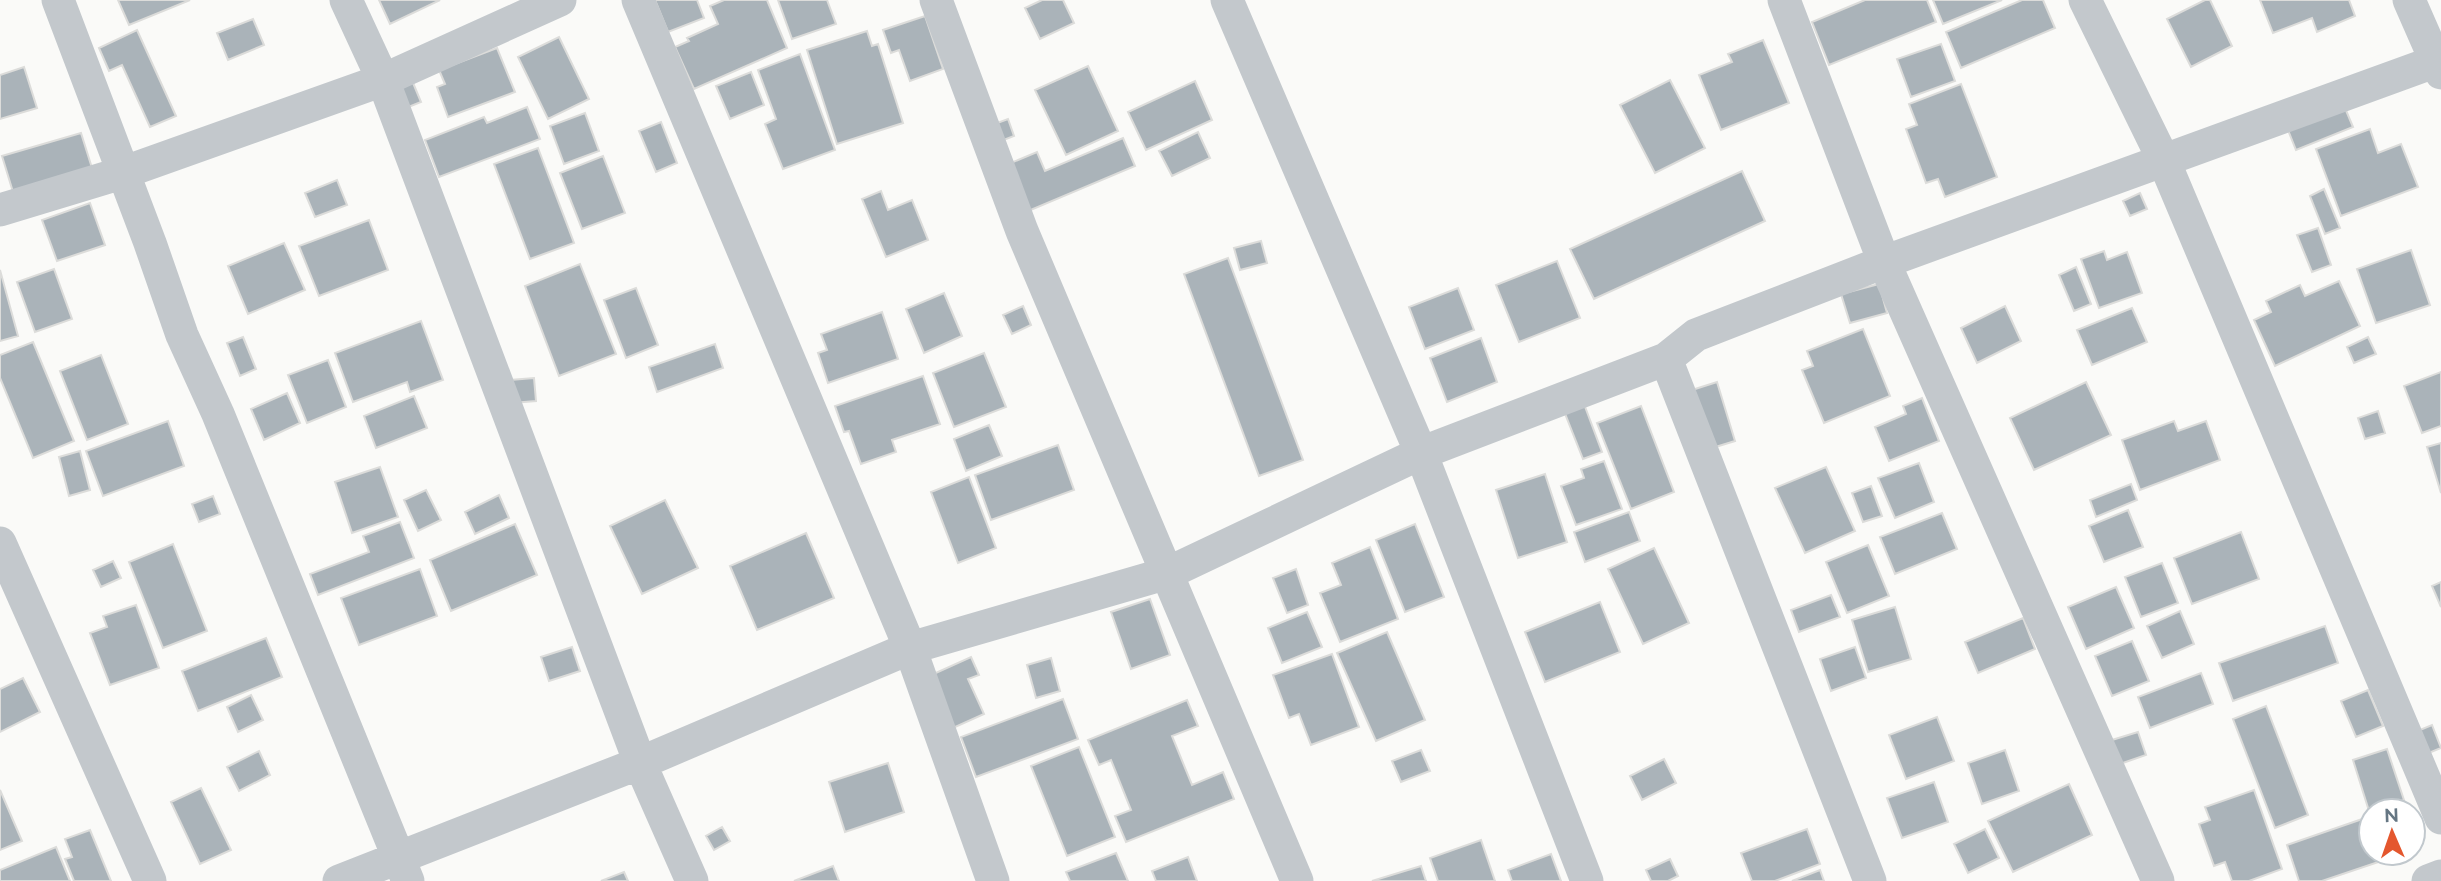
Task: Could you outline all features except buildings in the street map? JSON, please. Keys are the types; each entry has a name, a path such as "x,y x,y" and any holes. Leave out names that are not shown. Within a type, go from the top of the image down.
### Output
{"street":[{"path":"58,0 182,335 223,427 403,869"},
{"path":"346,0 383,80 640,763 692,881"},
{"path":"0,210 122,173 383,80 560,0"},
{"path":"638,0 910,648 993,881"},
{"path":"936,0 1022,231 1297,881"},
{"path":"1227,0 1421,453 1587,881"},
{"path":"1784,0 1884,262 2158,881"},
{"path":"2085,0 2164,161 2441,818"},
{"path":"339,881 403,869 640,763 910,648 1168,573 1421,453 1666,359 1696,335 1884,262 2440,64 2410,0"},
{"path":"1666,359 1870,881"},
{"path":"0,543 150,881"},
{"path":"2428,881 2441,876"}]}
